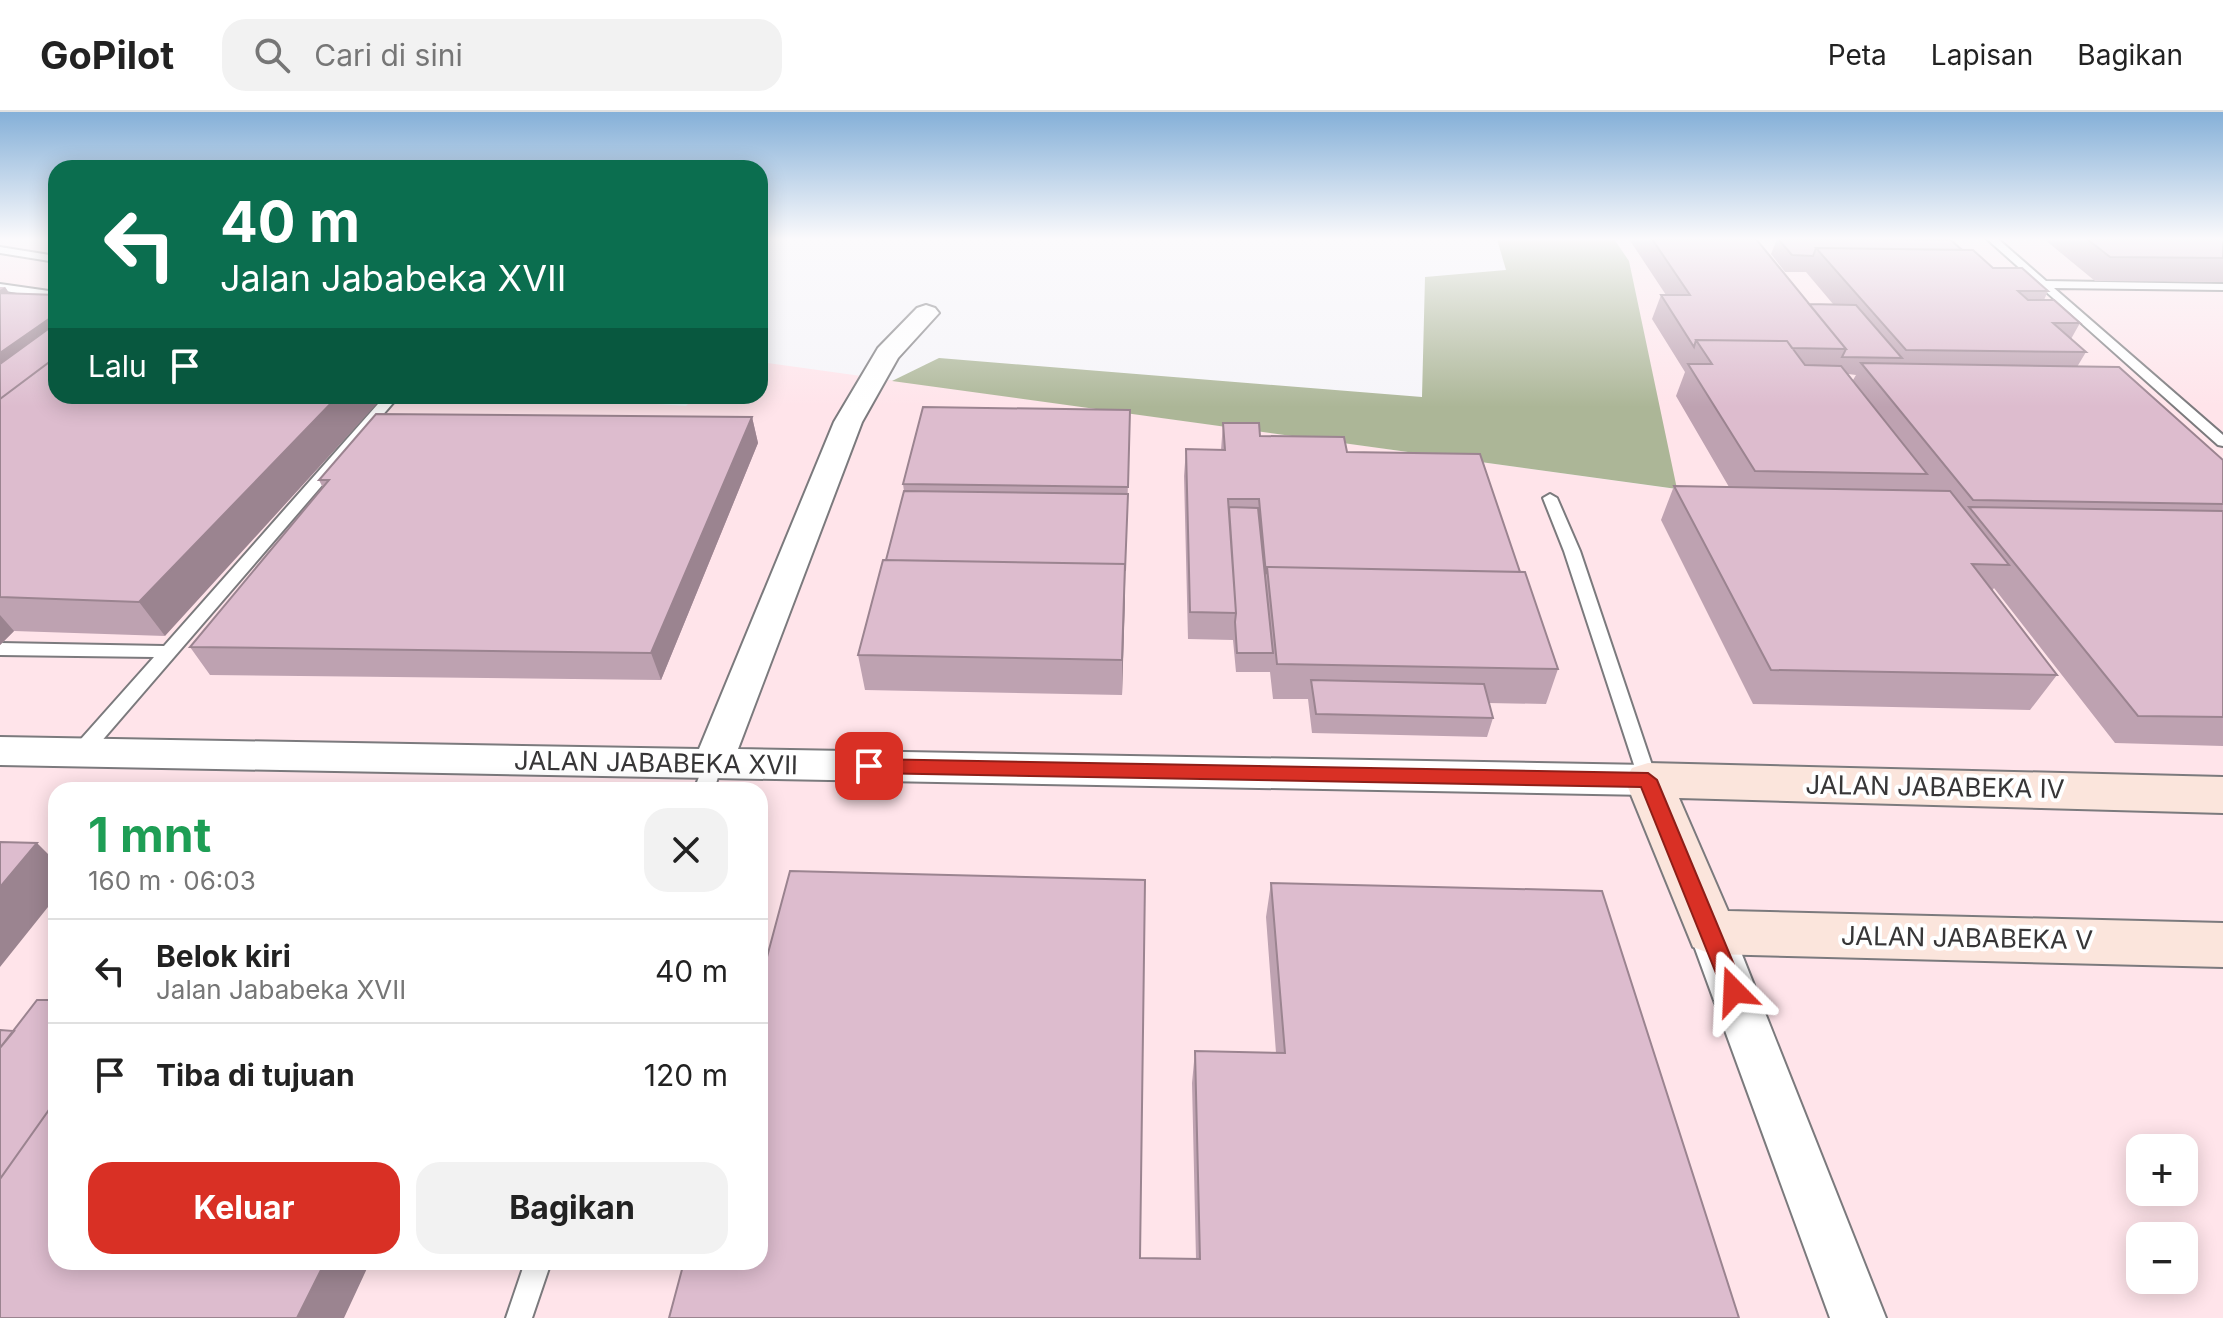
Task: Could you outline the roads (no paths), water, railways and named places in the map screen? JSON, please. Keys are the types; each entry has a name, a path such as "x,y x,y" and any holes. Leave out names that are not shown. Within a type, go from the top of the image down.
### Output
{"street":[{"path":"708,777 848,422 887,354 926,313"},
{"name":"JALAN JABABEKA XVII","path":"0,751 708,777 1648,780"},
{"path":"1648,780 1711,932 1858,1318"},
{"name":"JALAN JABABEKA IV","path":"1648,780 2223,795"},
{"name":"JALAN JABABEKA V","path":"1711,932 2223,945"}],"lane":[{"path":"2058,295 2223,442"},
{"path":"80,753 385,404"},
{"path":"1550,498 1572,551 1648,780"},
{"path":"0,649 167,652"},
{"path":"519,1318 535,1270"}]}
